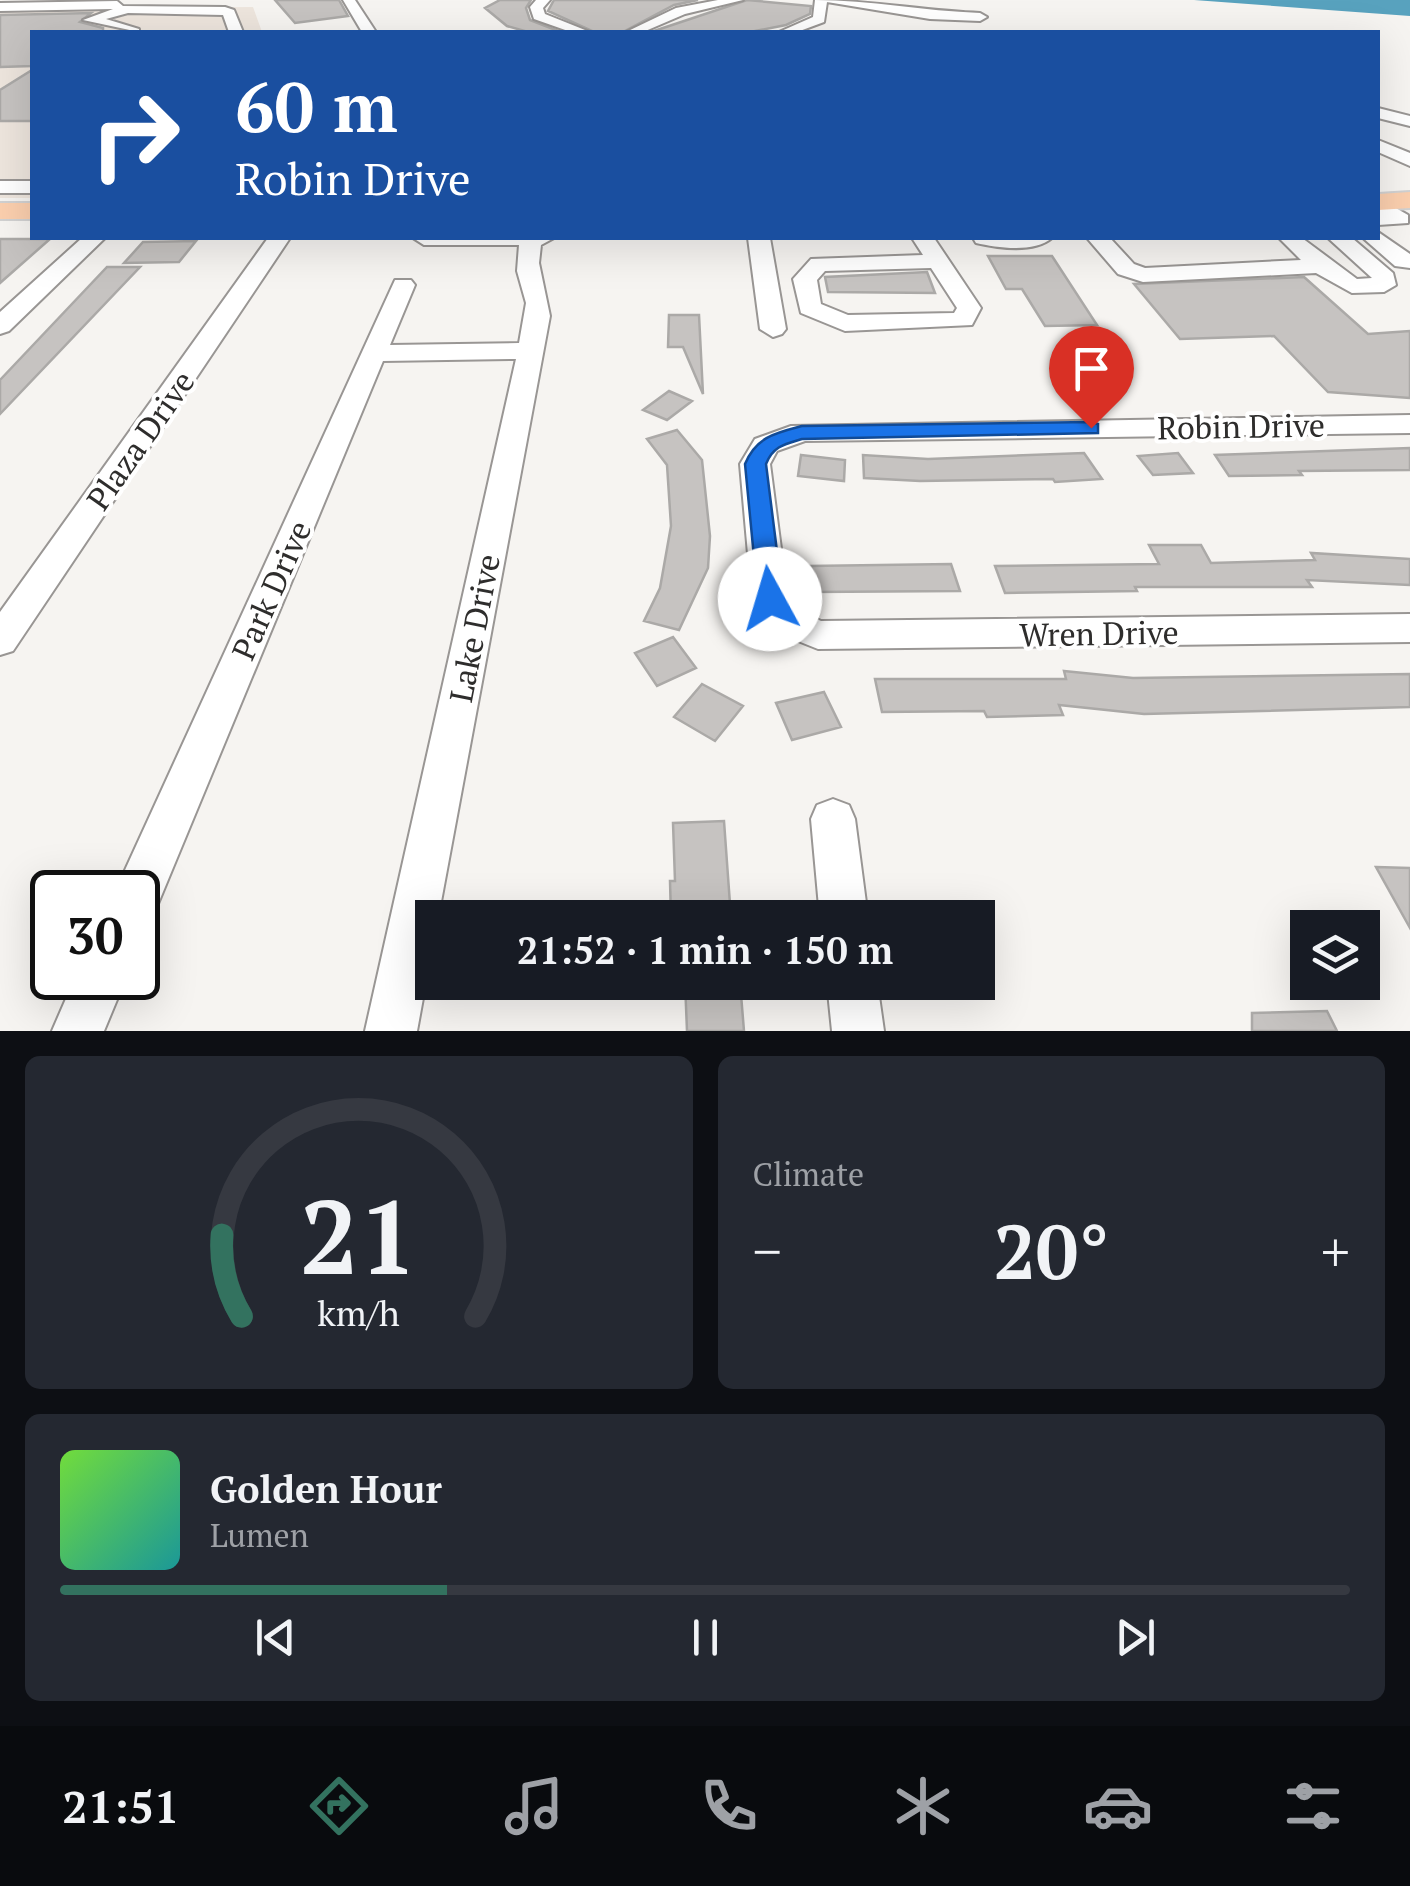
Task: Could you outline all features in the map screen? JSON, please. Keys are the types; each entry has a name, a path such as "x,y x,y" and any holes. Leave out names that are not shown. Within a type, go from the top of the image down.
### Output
{"main road":[{"path":"0,211 30,211"}],"street":[{"path":"0,8 114,6 151,0"},
{"path":"349,0 368,30"},
{"path":"544,0 536,7 539,16 578,30"},
{"path":"638,30 682,11 737,0"},
{"path":"791,30 819,19 821,0"},
{"path":"832,0 930,16 996,15"},
{"path":"132,30 90,20 127,9 225,11 230,13 235,30"},
{"path":"1380,114 1410,121"},
{"path":"1380,145 1410,162"},
{"path":"1380,169 1410,162"},
{"path":"0,168 30,168"},
{"path":"0,187 30,187"},
{"path":"0,326 92,240"},
{"name":"Plaza Drive","path":"0,641 278,240"},
{"name":"Lake Drive","path":"391,1031 530,350 540,291 526,272 525,263 537,240"},
{"path":"759,240 773,329"},
{"path":"924,240 969,308 963,320 845,323 810,308 804,279 819,264 936,262"},
{"path":"992,240 1020,240"},
{"path":"1100,240 1126,269 1143,275 1321,266"},
{"path":"1292,240 1321,266 1352,286 1384,285 1385,278 1340,240"},
{"path":"1376,240 1402,261 1410,261"},
{"name":"Park Drive","path":"149,870 404,285"},
{"path":"375,352 530,350"},
{"name":"Robin Drive","path":"791,623 770,599 755,464 760,450 773,440 802,432 1410,424"},
{"name":"Wren Drive","path":"791,623 829,638 1410,628"},
{"path":"832,819 842,900"},
{"path":"78,1031 91,1000"},
{"path":"854,1000 858,1031"}],"shaded area":[{"path":"253,7 261,30 30,30 30,198 0,198 0,8"}],"water":[{"path":"1194,0 1410,0 1410,16"}],"building":[{"path":"275,0 339,0 348,16 295,23"},
{"path":"500,0 531,0 526,8 530,20 556,30 507,26 485,8"},
{"path":"554,0 698,0 674,5 627,30 590,30 548,11"},
{"path":"747,0 811,6 810,14 786,25 760,30 657,30"},
{"path":"91,13 80,22 103,30 30,30 30,66 0,67 0,15"},
{"path":"30,71 30,121 0,121 0,90"},
{"path":"0,239 49,240 0,283"},
{"path":"196,241 179,262 124,263 143,242"},
{"path":"988,256 1052,256 1097,325 1045,326 1022,289 1006,289"},
{"path":"107,267 140,267 0,414 0,380"},
{"path":"927,272 935,293 828,292 825,277"},
{"path":"1304,277 1368,334 1410,331 1410,398 1328,392 1274,336 1180,339 1134,284"},
{"path":"669,315 699,315 703,394 683,347 668,347"},
{"path":"669,391 692,401 667,420 643,410"},
{"path":"677,430 702,460 710,536 708,568 679,630 644,621 660,588 671,526 667,465 647,439"},
{"path":"1410,448 1410,470 1299,471 1302,475 1229,476 1215,455"},
{"path":"1084,453 1102,479 1055,482 864,478 863,455 928,459"},
{"path":"1178,453 1193,473 1153,475 1138,456"},
{"path":"801,455 845,460 844,481 798,476"},
{"path":"1149,545 1201,545 1211,563 1315,560 1311,553 1410,559 1410,585 1307,580 1312,587 1135,587 1137,591 1005,593 995,566 1159,564"},
{"path":"951,564 960,591 812,592 809,566"},
{"path":"673,637 696,668 657,686 635,653"},
{"path":"1064,671 1133,678 1410,674 1410,707 1144,714 1059,705 1063,715 987,717 984,711 882,712 875,679 1066,679"},
{"path":"702,684 743,706 715,741 674,717"},
{"path":"824,692 841,727 792,740 776,703"},
{"path":"724,821 730,900 671,900 670,881 675,881 673,823"},
{"path":"1376,867 1410,868 1410,928"},
{"path":"686,1000 741,1000 744,1031 687,1031"},
{"path":"1327,1011 1337,1031 1252,1031 1252,1013"}],"route":[{"path":"770,599 755,464 760,450 773,440 802,432 1091,428"}]}
